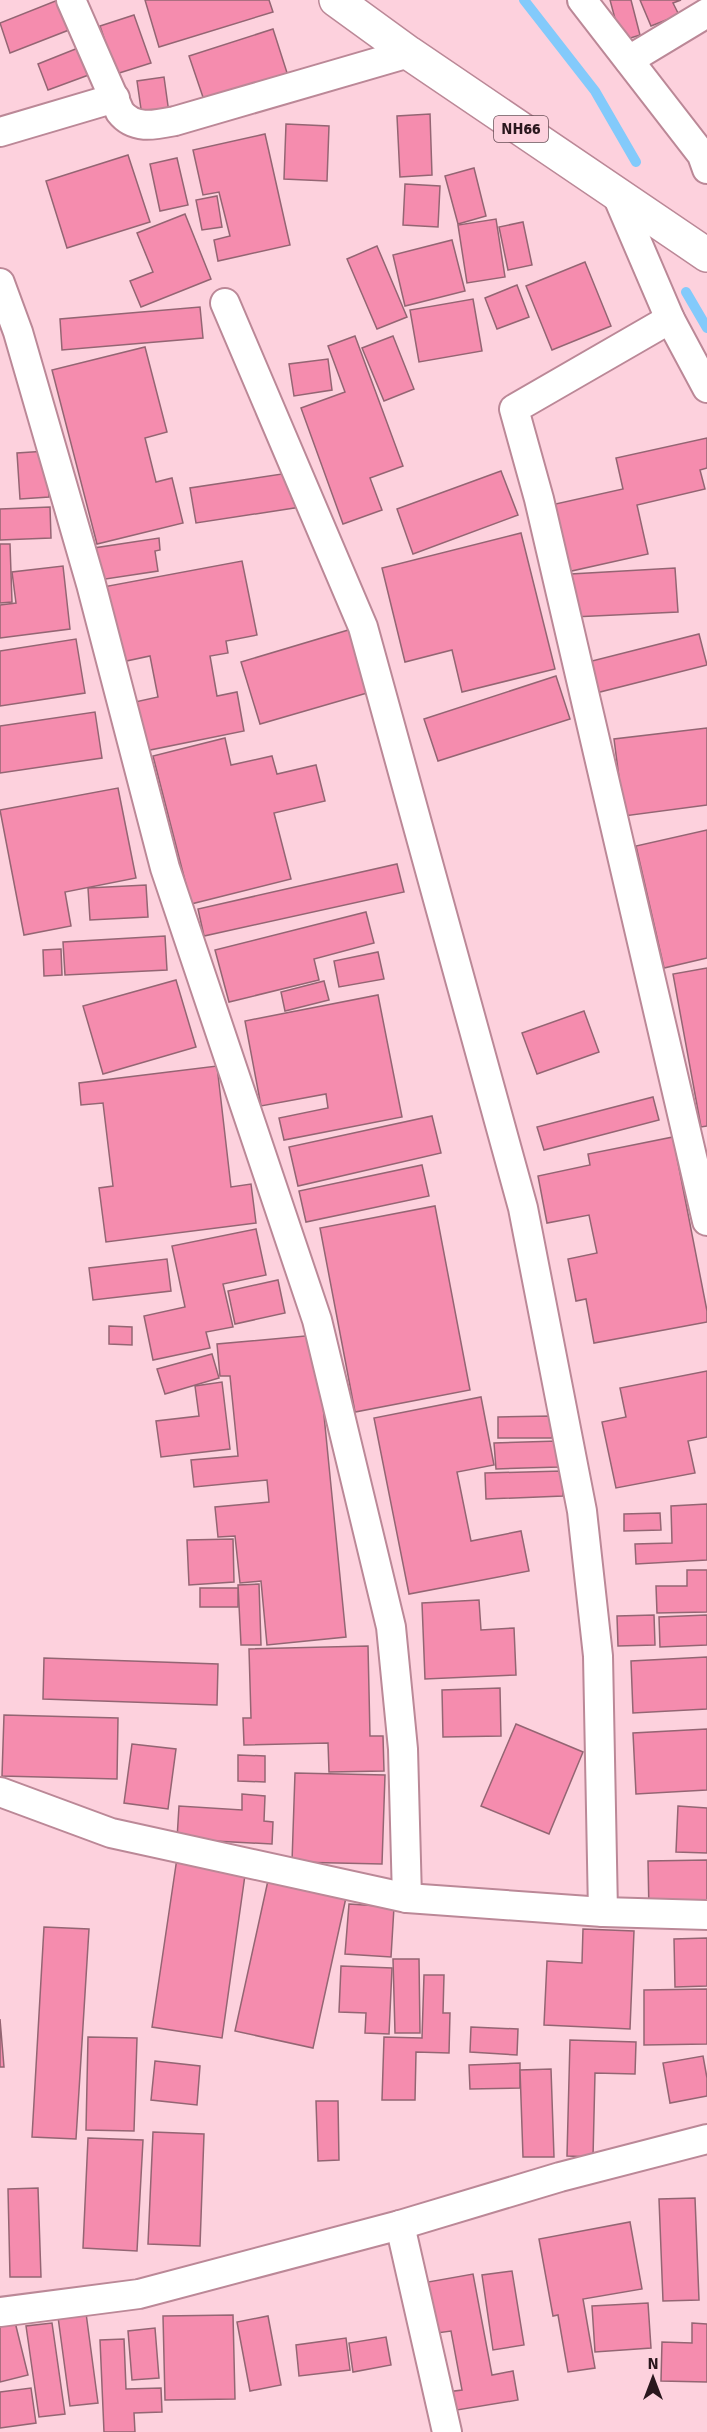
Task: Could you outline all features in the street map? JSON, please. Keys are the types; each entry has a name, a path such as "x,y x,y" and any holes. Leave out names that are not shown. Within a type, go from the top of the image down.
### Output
{"highway":[{"name":"NH66","path":"336,0 409,53 616,193 706,250"}],"street":[{"path":"71,0 126,121 141,125 158,125 409,53"},
{"path":"582,0 702,155 707,169"},
{"path":"629,60 707,13"},
{"path":"0,132 115,98"},
{"path":"616,193 670,319 707,388"},
{"path":"0,283 18,332 91,584 165,868 317,1320 391,1627 402,1749 407,1898"},
{"path":"225,303 363,627 523,1208 582,1511 598,1656 603,1912"},
{"path":"670,319 514,409 539,499 707,1221"},
{"path":"0,1791 111,1833 407,1898 603,1912 707,1915"},
{"path":"0,2312 139,2294 400,2225 560,2177 707,2139"},
{"path":"400,2225 447,2432"}],"building":[{"path":"58,0 74,28 10,53 0,23"},
{"path":"145,0 269,0 273,12 159,47"},
{"path":"610,0 631,0 640,35 621,41"},
{"path":"640,0 681,0 673,3 679,15 651,26"},
{"path":"134,15 151,63 116,74 100,26"},
{"path":"273,29 289,79 206,106 189,56"},
{"path":"83,46 94,73 48,90 38,64"},
{"path":"164,77 169,113 142,116 137,81"},
{"path":"430,114 432,175 400,177 397,116"},
{"path":"286,124 329,126 327,181 284,179"},
{"path":"265,134 290,245 218,261 214,240 230,236 219,192 203,195 193,150"},
{"path":"128,155 150,222 67,248 46,181"},
{"path":"177,158 188,205 160,211 150,164"},
{"path":"474,168 486,216 458,224 445,176"},
{"path":"405,184 440,186 438,227 403,225"},
{"path":"217,196 222,227 202,230 196,200"},
{"path":"185,214 211,279 141,307 130,281 153,272 137,233"},
{"path":"496,219 505,277 467,283 458,225"},
{"path":"523,222 532,265 508,270 499,227"},
{"path":"452,240 465,291 405,306 393,255"},
{"path":"377,246 407,317 377,329 347,259"},
{"path":"585,262 611,326 552,350 526,286"},
{"path":"517,285 529,317 497,329 485,298"},
{"path":"473,299 482,351 419,362 410,310"},
{"path":"200,307 203,338 62,350 60,319"},
{"path":"355,336 403,466 370,478 382,510 343,524 301,408 345,392 328,346"},
{"path":"393,336 414,389 384,401 362,348"},
{"path":"145,347 167,432 145,438 156,482 172,478 183,523 97,544 52,370"},
{"path":"328,359 332,390 294,396 289,364"},
{"path":"707,438 707,468 700,470 705,489 637,505 648,554 567,572 551,505 623,489 616,458"},
{"path":"47,451 49,497 20,499 17,453"},
{"path":"501,471 518,515 413,554 397,509"},
{"path":"295,472 301,507 196,523 190,488"},
{"path":"50,507 51,538 0,540 0,509"},
{"path":"521,533 555,669 462,692 452,650 405,662 382,568"},
{"path":"159,538 160,550 155,551 158,571 99,580 94,548"},
{"path":"0,544 10,544 12,602 0,603"},
{"path":"242,561 257,635 226,641 228,653 210,656 217,696 237,692 244,731 145,751 135,702 158,697 150,656 117,663 103,587"},
{"path":"63,566 70,629 0,638 0,605 16,603 12,572"},
{"path":"675,568 678,612 573,617 571,574"},
{"path":"355,628 374,691 260,724 241,662"},
{"path":"699,634 707,665 596,693 588,662"},
{"path":"76,639 85,693 0,706 0,651"},
{"path":"556,676 570,719 438,761 424,719"},
{"path":"95,712 102,758 0,773 0,726"},
{"path":"707,728 707,805 624,816 614,739"},
{"path":"225,738 231,765 272,756 277,774 316,765 325,801 274,813 291,879 191,904 153,756"},
{"path":"118,788 136,878 65,892 71,926 24,935 0,810"},
{"path":"707,830 707,958 664,968 636,846"},
{"path":"397,864 404,892 204,936 198,909"},
{"path":"146,885 148,917 90,920 88,888"},
{"path":"366,912 374,943 314,959 319,980 229,1002 215,950"},
{"path":"165,936 167,970 65,975 63,942"},
{"path":"61,949 62,975 44,976 43,950"},
{"path":"378,952 384,979 339,987 334,961"},
{"path":"707,968 707,1126 701,1127 673,974"},
{"path":"176,980 196,1047 103,1074 83,1006"},
{"path":"324,981 329,1000 285,1011 281,992"},
{"path":"378,995 402,1117 284,1140 279,1118 328,1108 326,1094 261,1106 245,1021"},
{"path":"584,1011 599,1052 537,1074 522,1033"},
{"path":"217,1066 231,1187 251,1184 256,1223 106,1242 99,1188 113,1186 103,1103 81,1105 79,1083"},
{"path":"653,1097 659,1120 544,1150 537,1127"},
{"path":"432,1116 441,1153 298,1186 289,1147"},
{"path":"673,1137 707,1311 707,1322 594,1343 586,1299 576,1301 568,1259 597,1253 589,1215 547,1223 538,1176 590,1165 588,1154"},
{"path":"422,1165 429,1196 306,1222 299,1191"},
{"path":"435,1206 470,1390 355,1412 320,1228"},
{"path":"256,1229 266,1275 223,1284 233,1327 206,1332 210,1348 153,1360 144,1316 185,1307 172,1246"},
{"path":"167,1259 171,1291 93,1300 89,1268"},
{"path":"278,1280 285,1313 235,1324 228,1291"},
{"path":"109,1326 132,1327 132,1345 109,1344"},
{"path":"316,1335 346,1637 267,1645 261,1581 240,1583 235,1536 218,1537 215,1507 269,1502 267,1480 194,1487 191,1460 238,1456 230,1376 220,1376 217,1344"},
{"path":"212,1354 219,1378 165,1394 157,1369"},
{"path":"707,1371 707,1437 688,1441 695,1473 616,1488 602,1422 626,1417 620,1388"},
{"path":"222,1382 230,1449 161,1457 156,1421 199,1416 195,1386"},
{"path":"481,1397 494,1465 457,1472 471,1541 521,1531 529,1571 409,1594 374,1418"},
{"path":"552,1416 552,1438 498,1438 498,1417"},
{"path":"558,1441 559,1467 496,1469 494,1443"},
{"path":"562,1471 563,1496 486,1499 485,1473"},
{"path":"707,1504 707,1560 636,1564 635,1544 672,1543 671,1506"},
{"path":"660,1513 661,1530 624,1531 624,1514"},
{"path":"233,1539 234,1582 189,1585 187,1540"},
{"path":"687,1570 707,1570 707,1612 657,1613 656,1586 687,1586"},
{"path":"259,1584 261,1645 241,1645 238,1585"},
{"path":"200,1588 238,1588 238,1607 200,1607"},
{"path":"479,1600 481,1630 514,1628 516,1675 425,1679 422,1603"},
{"path":"654,1615 655,1645 618,1646 617,1616"},
{"path":"707,1615 707,1645 660,1647 659,1617"},
{"path":"368,1646 370,1736 383,1736 384,1771 329,1772 328,1743 244,1745 243,1718 251,1718 249,1649"},
{"path":"707,1657 707,1709 633,1713 631,1661"},
{"path":"44,1658 218,1664 217,1705 43,1699"},
{"path":"500,1688 501,1736 443,1737 442,1690"},
{"path":"4,1715 118,1718 117,1779 2,1776"},
{"path":"516,1724 583,1752 549,1834 481,1806"},
{"path":"707,1729 707,1790 636,1794 633,1733"},
{"path":"132,1744 176,1749 168,1809 124,1803"},
{"path":"238,1755 265,1756 265,1782 238,1781"},
{"path":"295,1773 385,1775 382,1864 292,1862"},
{"path":"242,1794 265,1796 264,1821 273,1822 272,1844 177,1839 179,1806 242,1810"},
{"path":"678,1806 707,1808 707,1853 676,1852"},
{"path":"177,1858 246,1868 222,2038 152,2027"},
{"path":"707,1860 707,1911 649,1912 648,1861"},
{"path":"269,1876 347,1893 313,2048 235,2031"},
{"path":"349,1904 394,1907 391,1957 345,1954"},
{"path":"44,1927 89,1929 76,2139 32,2137"},
{"path":"583,1929 634,1931 630,2029 544,2025 547,1961 582,1963"},
{"path":"707,1938 707,1986 675,1987 674,1939"},
{"path":"393,1959 419,1959 420,2033 395,2033"},
{"path":"341,1966 392,1968 389,2034 365,2033 366,2013 339,2012"},
{"path":"424,1975 444,1975 443,2013 450,2013 449,2053 416,2052 415,2100 382,2100 384,2037 422,2038"},
{"path":"707,1989 707,2044 644,2045 644,1990"},
{"path":"0,2019 4,2067 0,2067"},
{"path":"471,2027 518,2029 517,2055 470,2052"},
{"path":"88,2037 137,2038 134,2131 86,2130"},
{"path":"570,2040 636,2042 635,2074 595,2073 593,2157 567,2156"},
{"path":"703,2056 707,2096 670,2103 663,2063"},
{"path":"155,2061 200,2066 197,2105 151,2100"},
{"path":"520,2063 520,2088 470,2089 469,2065"},
{"path":"551,2069 554,2157 523,2157 520,2070"},
{"path":"316,2101 338,2101 339,2160 318,2161"},
{"path":"153,2132 204,2134 200,2246 148,2244"},
{"path":"88,2138 143,2140 137,2251 83,2248"},
{"path":"38,2188 41,2277 10,2277 8,2189"},
{"path":"695,2198 699,2300 663,2301 659,2199"},
{"path":"630,2222 642,2289 583,2299 595,2368 568,2372 558,2315 553,2316 539,2239"},
{"path":"512,2271 524,2345 493,2350 482,2275"},
{"path":"473,2274 492,2375 513,2371 518,2400 451,2411 447,2392 462,2390 451,2331 437,2333 428,2282"},
{"path":"648,2303 651,2348 595,2352 592,2306"},
{"path":"86,2313 98,2403 70,2406 58,2317"},
{"path":"233,2315 235,2399 165,2400 163,2316"},
{"path":"268,2316 281,2385 250,2391 237,2322"},
{"path":"15,2322 28,2375 0,2382 0,2325"},
{"path":"52,2323 65,2414 39,2417 26,2326"},
{"path":"692,2323 707,2324 707,2382 661,2381 662,2342 692,2343"},
{"path":"155,2328 159,2378 132,2380 128,2331"},
{"path":"386,2337 391,2365 353,2372 349,2343"},
{"path":"346,2338 350,2370 299,2376 296,2345"},
{"path":"124,2339 126,2389 161,2388 162,2412 134,2413 135,2432 104,2432 100,2340"},
{"path":"31,2388 36,2423 0,2428 0,2392"}],"waterway":[{"path":"524,0 595,91 636,162"},
{"path":"686,292 707,328"}]}
